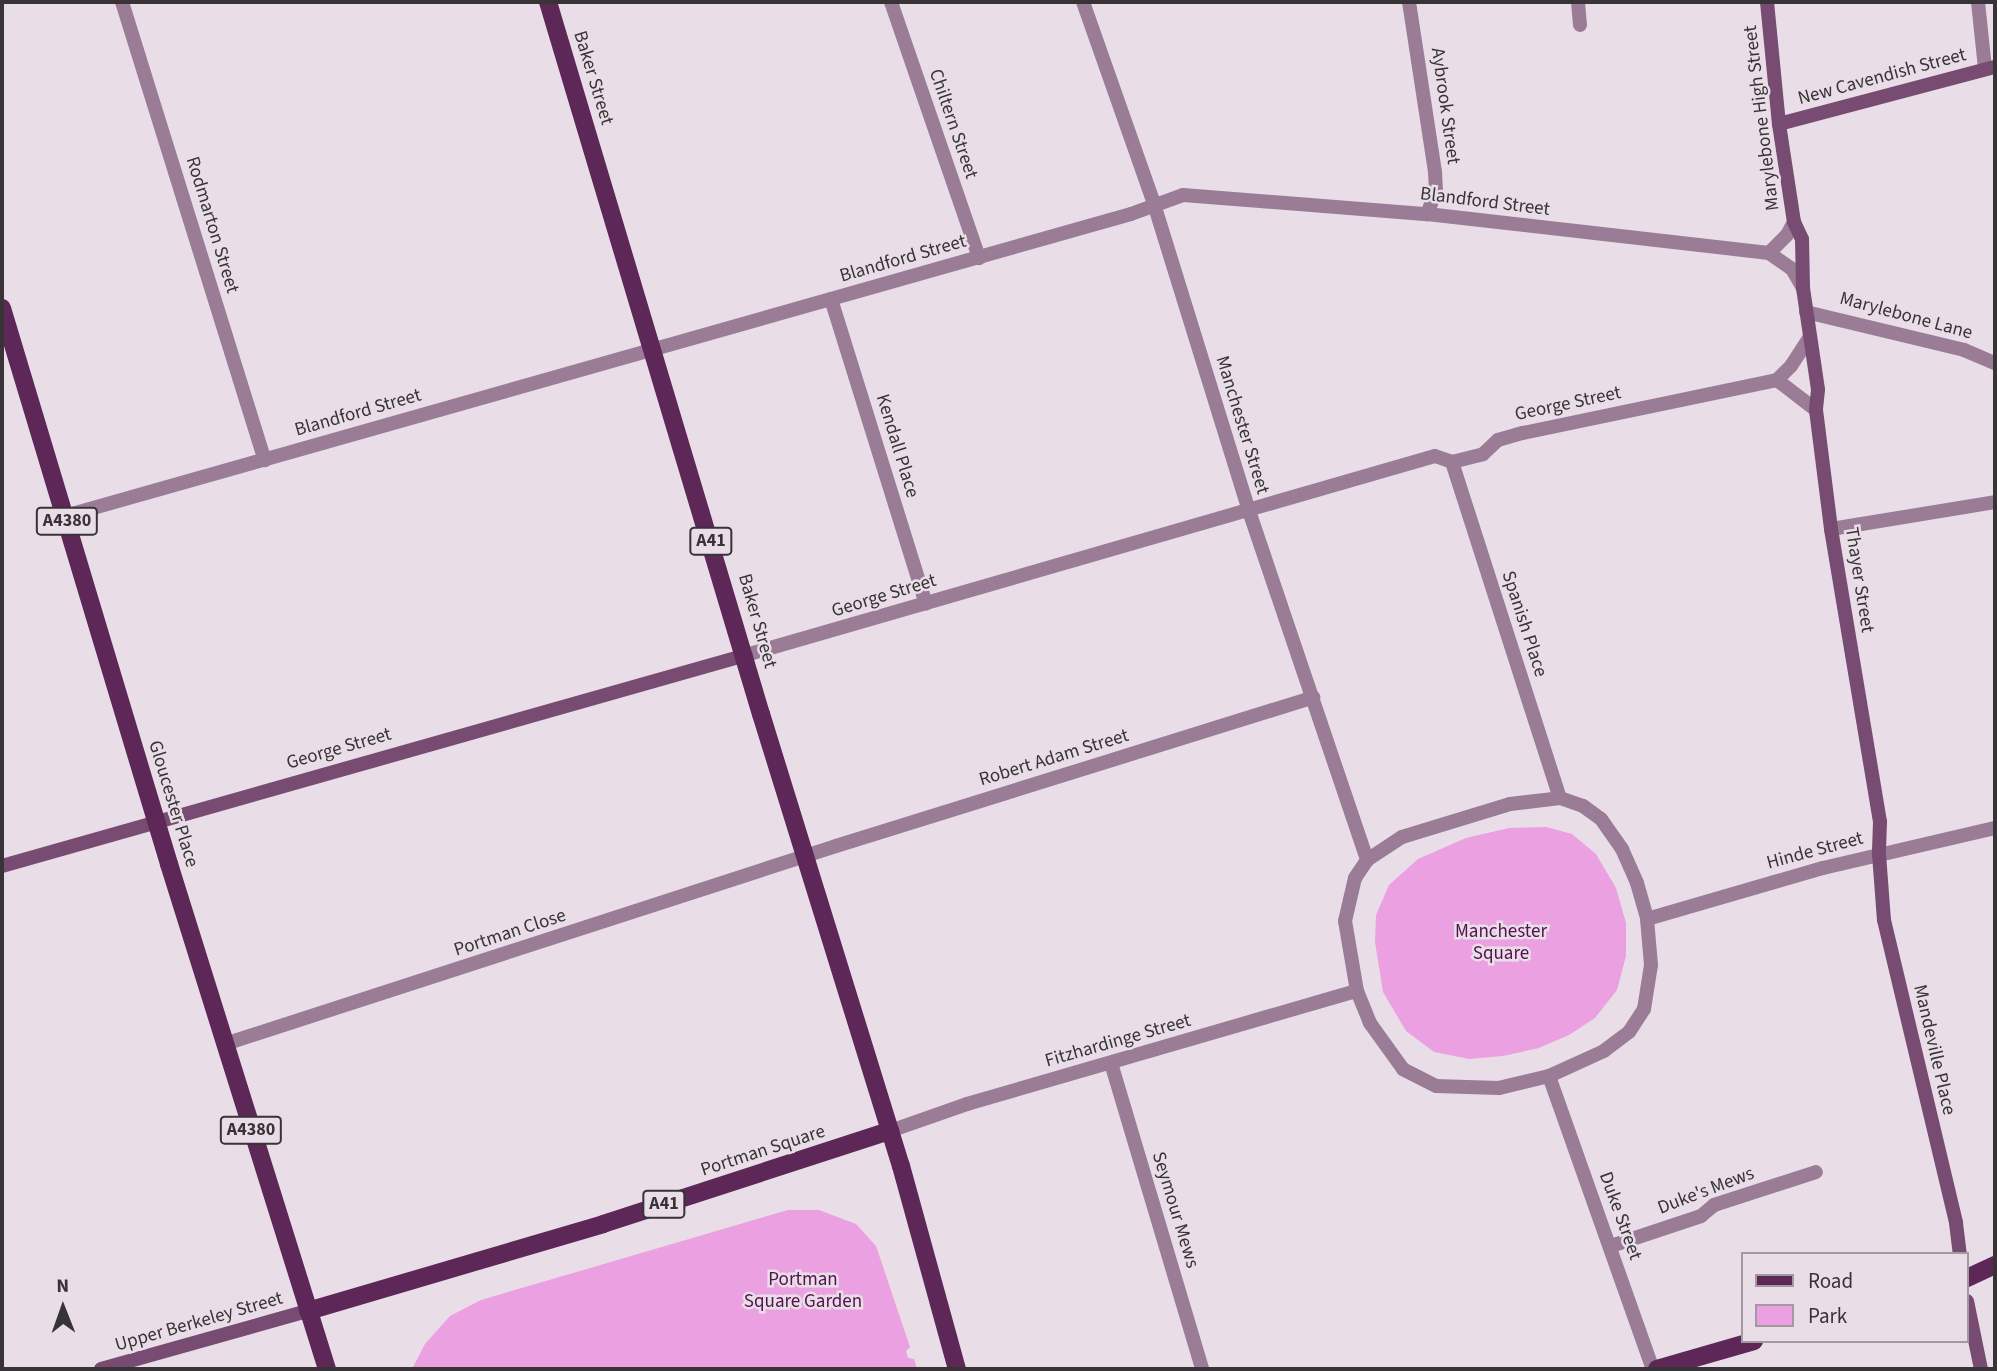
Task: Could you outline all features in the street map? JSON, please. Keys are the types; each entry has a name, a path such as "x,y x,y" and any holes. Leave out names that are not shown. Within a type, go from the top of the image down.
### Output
{"main road":[{"name":"Baker Street","path":"548,2 890,1131"},
{"name":"Marylebone High Street","path":"1767,2 1779,124 1794,222 1802,239 1806,312"},
{"name":"New Cavendish Street","path":"1779,124 1990,68"},
{"name":"Gloucester Place","path":"2,308 156,822 308,1311"},
{"name":"Thayer Street","path":"1806,312 1818,390 1816,410 1831,529 1880,822 1879,854"},
{"name":"George Street","path":"2,866 746,655"},
{"name":"Mandeville Place","path":"1879,854 1884,920 1956,1223 1960,1252"},
{"name":"Portman Square","path":"308,1311 603,1224 890,1131"},
{"name":"A41","path":"890,1131 957,1369"},
{"path":"1969,1277 1995,1265"},
{"name":"Upper Berkeley Street","path":"101,1369 308,1311"},
{"name":"A4380","path":"308,1311 327,1369"},
{"path":"1969,1311 1981,1369"},
{"path":"1655,1369 1747,1343"}],"street":[{"name":"Rodmarton Street","path":"122,2 265,460"},
{"name":"Chiltern Street","path":"891,2 979,258"},
{"name":"Manchester Street","path":"1083,2 1154,204 1248,508 1367,860"},
{"name":"Aybrook Street","path":"1409,2 1435,172 1436,191 1427,214"},
{"path":"1578,2 1580,25"},
{"path":"1978,2 1990,68"},
{"name":"Blandford Street","path":"65,516 979,258 1131,214 1183,195 1212,195 1427,214 1769,253"},
{"path":"1794,222 1787,235 1769,253 1791,269 1803,288"},
{"name":"Kendall Place","path":"831,299 926,604"},
{"name":"Marylebone Lane","path":"1806,312 1964,351 1995,363"},
{"path":"1809,338 1791,366 1777,380 1816,410"},
{"name":"George Street","path":"746,655 1435,456 1452,463 1483,454 1498,440 1523,433 1777,380"},
{"name":"Spanish Place","path":"1452,463 1560,798"},
{"path":"1831,529 1995,502"},
{"name":"Robert Adam Street","path":"806,856 1313,697"},
{"path":"1560,798 1583,806 1601,819 1622,849 1637,883 1647,919 1651,965 1644,1009 1629,1032 1604,1051 1549,1076 1499,1088 1436,1086 1403,1069 1370,1023 1357,991 1345,921 1355,878 1367,860 1402,837 1510,804 1560,798"},
{"name":"Hinde Street","path":"1647,919 1879,854 1995,828"},
{"name":"Portman Close","path":"225,1044 806,856"},
{"name":"Fitzhardinge Street","path":"890,1131 958,1107 1357,991"},
{"name":"Seymour Mews","path":"1111,1063 1202,1369"},
{"name":"Duke Street","path":"1549,1076 1655,1369"},
{"name":"Duke's Mews","path":"1611,1246 1701,1216 1714,1205 1816,1172"}],"green space":[{"name":"Manchester Square","path":"1546,827 1572,834 1596,854 1616,888 1626,923 1626,956 1617,990 1595,1018 1569,1035 1539,1048 1503,1056 1469,1059 1434,1052 1406,1031 1383,992 1375,942 1376,915 1389,885 1418,859 1466,838 1509,828"},
{"name":"Portman Square Garden","path":"788,1210 819,1210 856,1224 876,1246 910,1347 906,1351 908,1358 914,1359 917,1369 412,1369 425,1344 450,1316 481,1300"}]}
